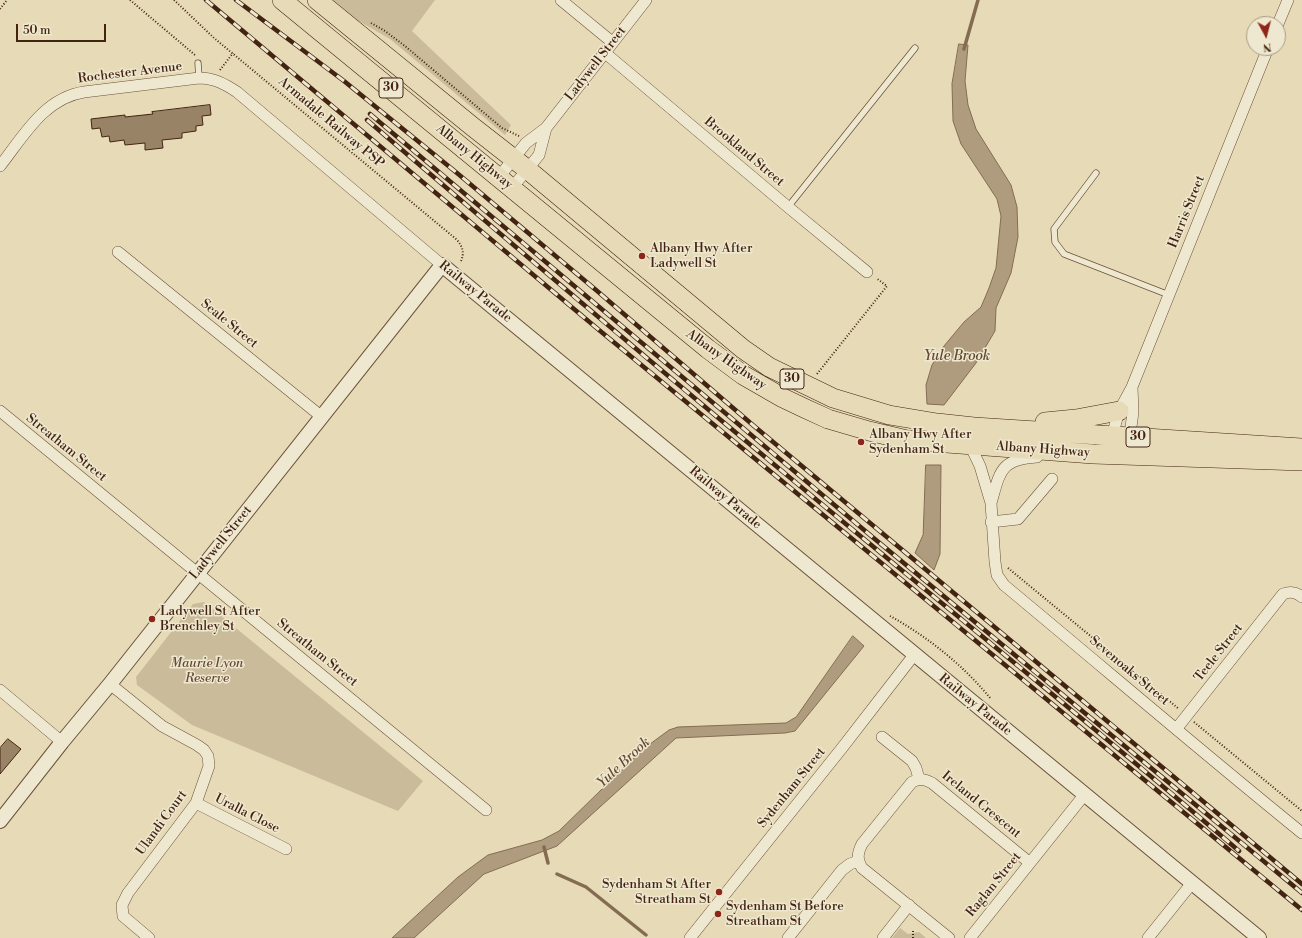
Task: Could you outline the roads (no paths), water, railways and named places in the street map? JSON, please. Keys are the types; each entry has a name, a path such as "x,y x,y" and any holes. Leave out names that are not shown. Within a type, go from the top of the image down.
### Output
{"highway":[{"name":"Albany Highway","path":"282,0 708,349 743,375 781,397 828,419 907,440 1101,454 1302,461"},
{"name":"Albany Highway","path":"317,0 520,164 743,349 769,367 833,398 890,415 937,423 1302,448"},
{"path":"974,426 996,421 1034,424 1076,419 1119,411"}],"street":[{"path":"561,0 612,42"},
{"name":"Ladywell Street","path":"505,182 520,164 526,143 546,128 646,0"},
{"path":"1281,16 1288,0"},
{"name":"Brookland Street","path":"604,52 867,272"},
{"name":"Harris Street","path":"1127,455 1121,436 1119,411 1132,387 1265,56"},
{"name":"Rochester Avenue","path":"0,166 43,113 54,103 66,96 84,92 199,78"},
{"name":"Railway Parade","path":"199,78 217,81 227,85 237,92 442,265 1259,938"},
{"name":"Ladywell Street","path":"505,182 520,164 539,154 546,128"},
{"name":"Seale Street","path":"118,252 322,417"},
{"name":"Ladywell Street","path":"0,821 442,265"},
{"name":"Harris Street","path":"1101,454 1121,436 1133,412 1132,387"},
{"name":"Streatham Street","path":"0,411 486,810"},
{"name":"Sevenoaks Street","path":"970,445 980,466 991,503 991,522 997,576 1004,585 1177,728 1218,765 1302,833"},
{"name":"Sevenoaks Street","path":"991,503 1001,471 1015,460 1025,458 1101,454"},
{"path":"991,522 1018,519 1052,479"},
{"name":"Teele Street","path":"1177,728 1283,594 1289,592 1297,593 1302,597"},
{"name":"Sydenham Street","path":"690,938 842,748 914,655"},
{"name":"Ulandi Court","path":"110,684 162,726 197,745 204,750 208,756 209,766 196,803 128,893 122,905 123,916 149,938"},
{"path":"0,690 62,742"},
{"path":"882,737 912,761 919,779"},
{"name":"Ireland Crescent","path":"858,861 858,853 862,844 908,786 912,782 919,779 932,783 1030,863"},
{"name":"Raglan Street","path":"970,938 1085,794"},
{"name":"Uralla Close","path":"196,803 286,849"},
{"path":"788,938 842,870 850,864 858,861 862,868 949,938"},
{"path":"1148,938 1192,883"},
{"path":"883,938 909,905"}],"lane":[{"path":"788,207 915,48"},
{"path":"198,60 199,78"},
{"path":"1096,172 1054,229 1055,242 1064,254 1168,295"}],"water":[{"name":"Yule Brook","path":"959,44 968,45 965,81 968,105 976,129 1011,185 1017,207 1018,237 1011,273 996,308 995,331 976,363 944,405 927,404 926,385 932,365 944,346 964,322 981,307 989,288 996,268 1001,216 997,199 961,144 953,121 952,84"},
{"path":"926,465 941,465 940,554 934,570 915,553 923,535"},
{"path":"853,636 864,646 795,731 785,733 676,738 557,846 484,874 414,938 392,938 458,877 488,855 542,840 559,831 642,750 669,730 678,727 786,723 796,717"}],"waterway":[{"name":"Yule Brook","path":"964,49 978,0"},
{"path":"544,847 548,863"},
{"path":"557,874 586,887 646,935"}],"railway":[{"path":"206,0 599,330 1302,910"},
{"path":"236,0 344,81 457,173 754,426 1302,884"},
{"path":"370,114 876,540 1302,893"},
{"path":"367,120 678,384 1126,755 1239,851"}],"place":[{"name":"Albany Hwy After Ladywell St","path":"642,256"},
{"name":"Albany Hwy After Sydenham St","path":"861,442"},
{"name":"Ladywell St After Brenchley St","path":"152,619"},
{"name":"Sydenham St After Streatham St","path":"719,892"},
{"name":"Sydenham St Before Streatham St","path":"718,914"}],"park label":[{"name":"Maurie Lyon Reserve","path":"207,672"}]}
